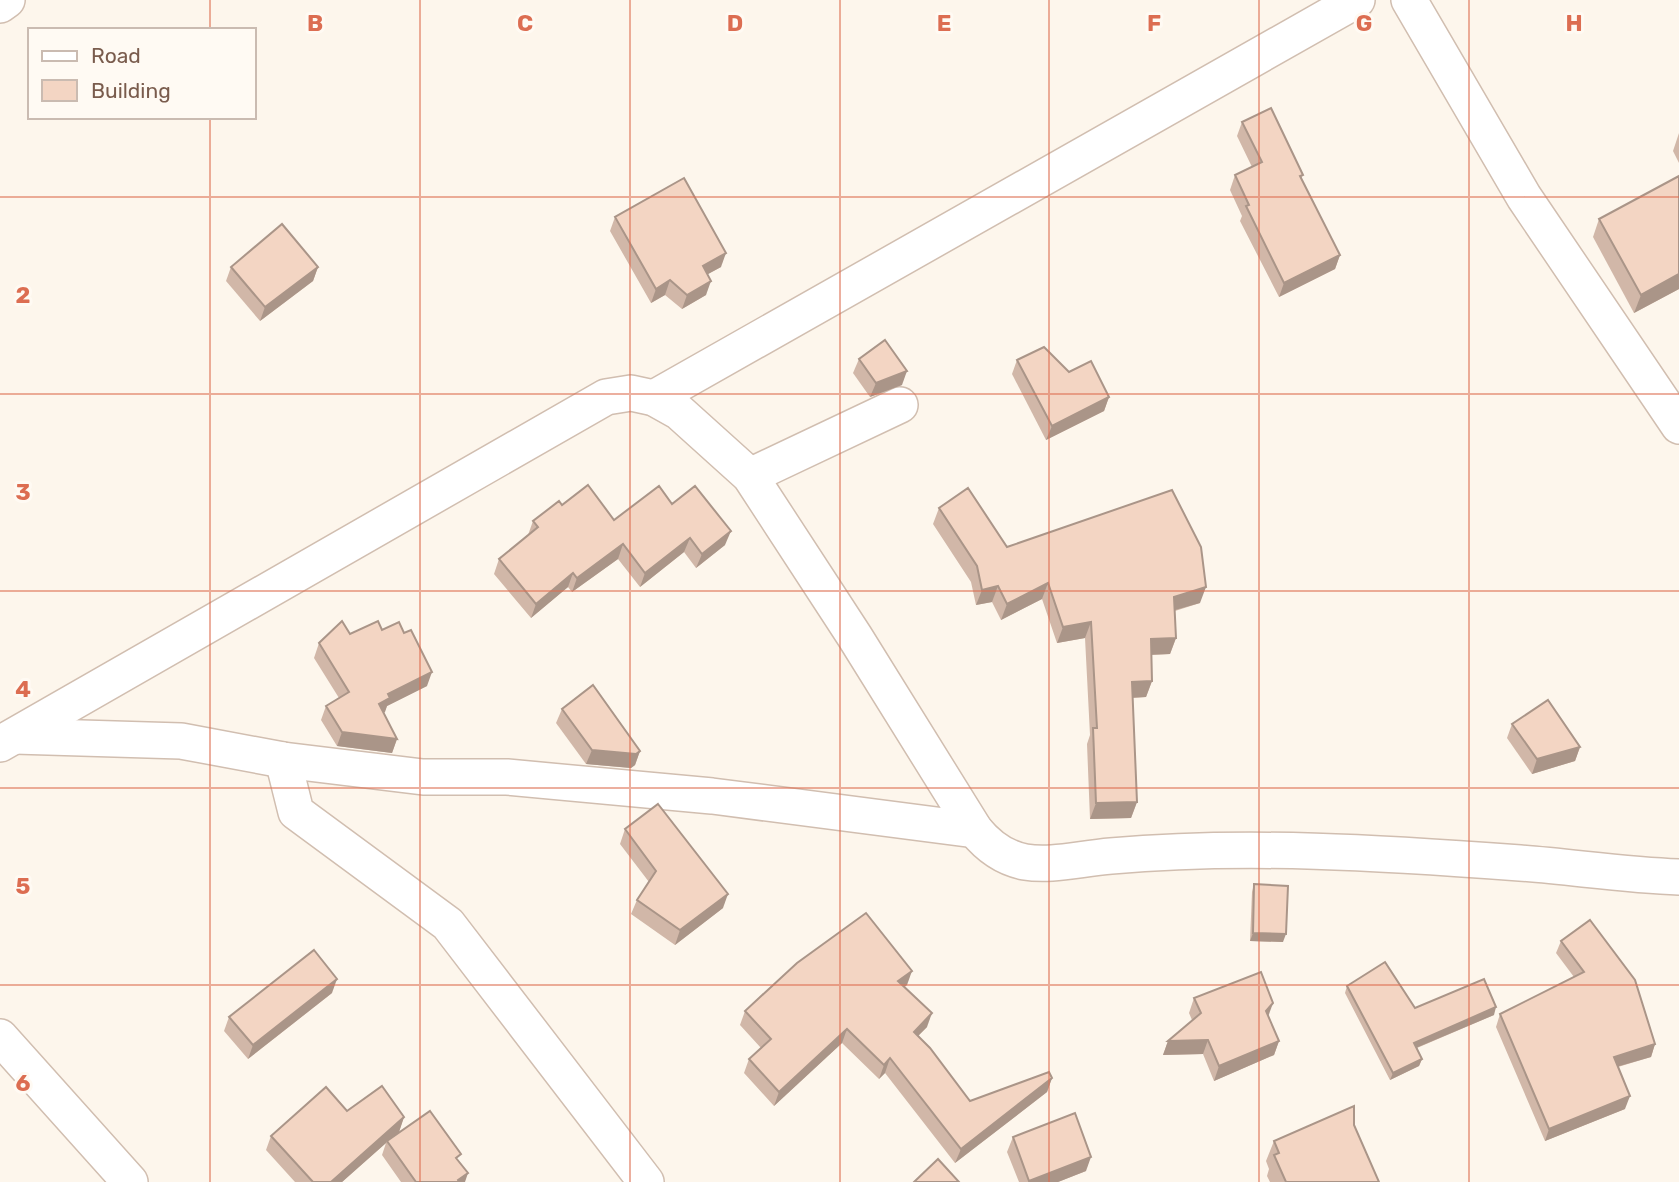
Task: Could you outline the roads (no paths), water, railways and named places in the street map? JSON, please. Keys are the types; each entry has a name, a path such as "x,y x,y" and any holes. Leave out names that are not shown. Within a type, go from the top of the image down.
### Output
{"street":[{"path":"0,5 7,0"},
{"path":"654,398 1357,0"},
{"path":"1409,0 1524,197 1679,426"},
{"path":"8,740 606,397 631,393 654,398 679,412 750,476 855,637 975,830 1000,855 1024,864 1143,853 1244,849 1509,862 1679,877"},
{"path":"750,476 900,405"},
{"path":"8,740 181,741 283,760 423,777 507,777 712,796 975,830"},
{"path":"283,760 296,811 448,924 646,1182"},
{"path":"0,1037 130,1182"}]}
